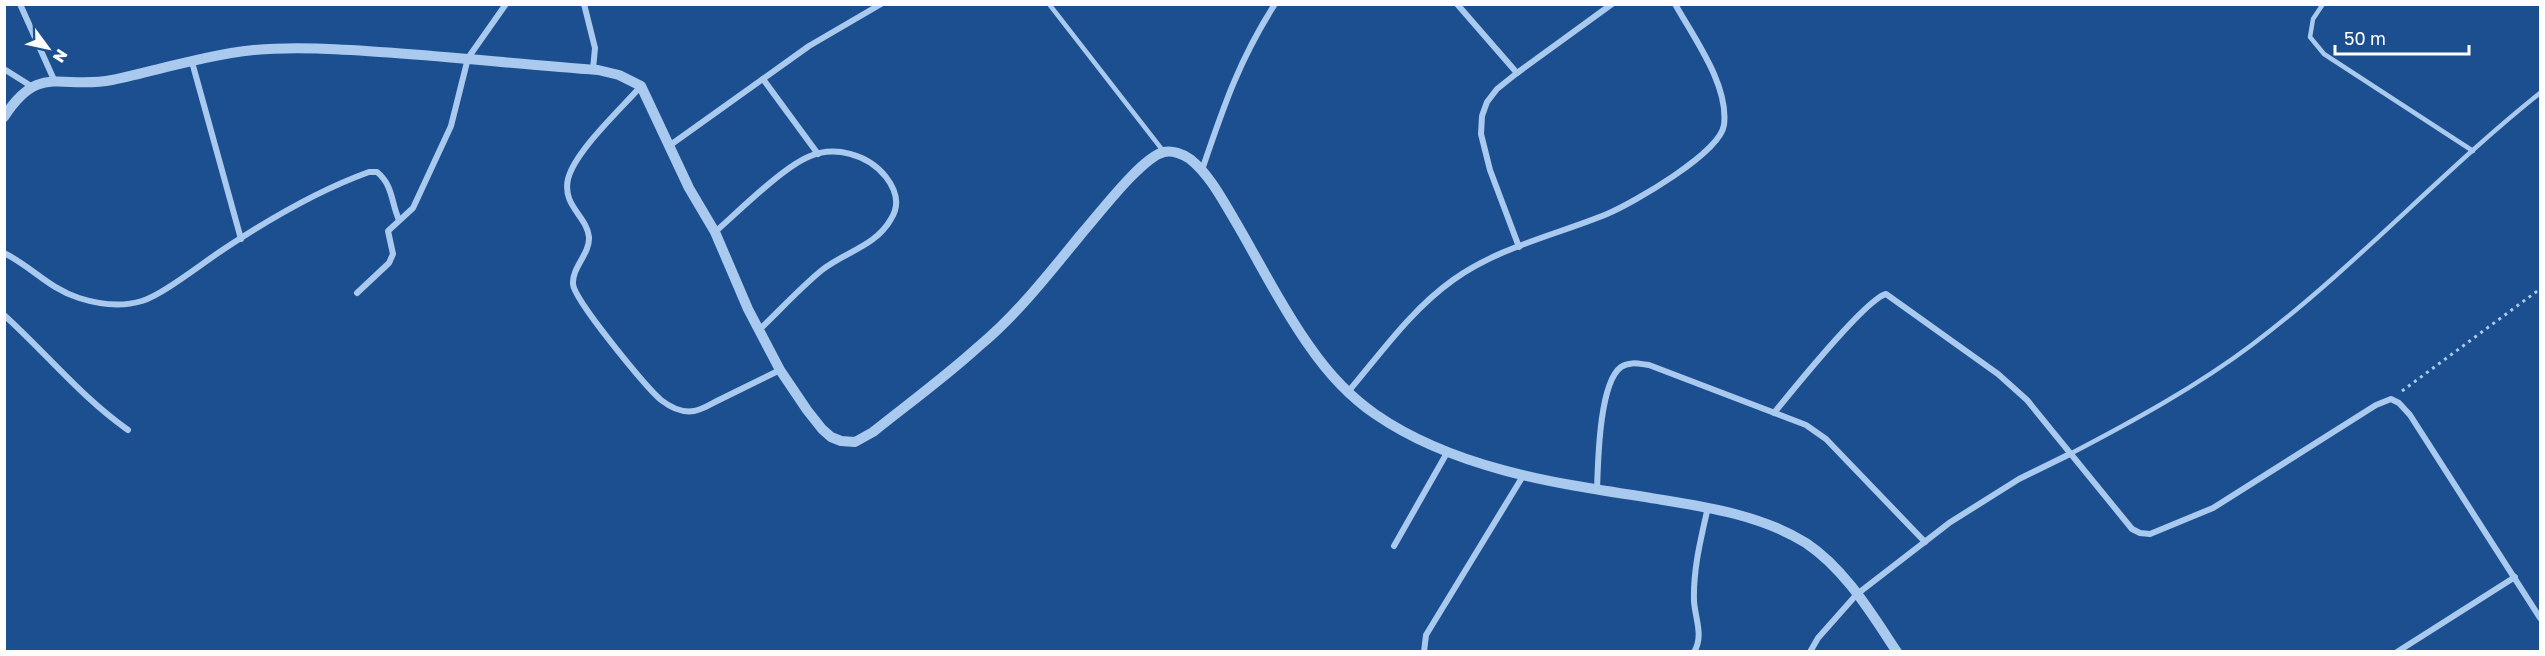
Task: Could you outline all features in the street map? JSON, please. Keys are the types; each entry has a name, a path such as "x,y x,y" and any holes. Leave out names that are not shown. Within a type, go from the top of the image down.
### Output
{"street":[{"path":"21,4 55,82"},
{"path":"357,293 389,263 393,254 388,231 413,208 446,139 468,58 506,4"},
{"path":"584,4 596,48 593,69"},
{"path":"669,146 809,46 881,4"},
{"path":"1202,170 1232,82 1254,38 1275,4"},
{"path":"1457,4 1518,73"},
{"path":"1519,247 1490,171 1481,134 1482,116 1487,102 1497,89 1612,4"},
{"path":"1348,393 1420,308 1453,280 1494,256 1610,213 1696,162 1715,143 1724,126 1722,96 1716,78 1675,4"},
{"path":"4,117 14,102 31,86 55,82 110,80 218,56 270,49 347,50 468,58 593,69 620,75 641,86 689,188 715,232 759,330 780,370 807,410 831,437 841,441 855,442 873,432 980,346 1037,288 1126,182 1150,160 1164,152 1184,156 1202,170 1220,196 1307,344 1329,373 1348,393 1386,420 1414,437 1448,451 1523,476 1708,507 1748,518 1807,544 1832,564 1857,594 1897,651"},
{"path":"192,62 241,239"},
{"path":"4,69 31,86"},
{"path":"763,79 818,154"},
{"path":"641,86 578,157 568,179 567,193 573,210 588,231 589,241 577,268 573,282 575,289 598,326 660,399 679,411 696,411 780,370"},
{"path":"715,232 795,165 818,154 838,152 852,154 881,170 895,192 897,204 892,218 872,241 823,269 759,330"},
{"path":"4,253 44,281 66,293 106,304 130,303 152,297 303,202 369,172 377,172 390,187 394,210 399,220"},
{"path":"1774,413 1863,312 1880,296 1886,294 1998,374 2027,400 2132,529 2150,534 2212,508 2376,405 2391,399 2399,403 2410,416 2541,618"},
{"path":"4,315 38,346 86,397 128,430"},
{"path":"1597,490 1601,420 1612,378 1622,366 1635,363 1794,419 1826,439 1925,542"},
{"path":"1394,546 1448,451"},
{"path":"1810,651 1818,638 1857,594 1925,542 1983,499 2070,454"},
{"path":"1424,651 1426,635 1523,476"},
{"path":"1694,651 1698,645 1699,635 1694,579 1697,552 1708,507"},
{"path":"2397,651 2515,577"}],"lane":[{"path":"1049,4 1164,152"},
{"path":"2323,4 2313,19 2310,37 2324,54 2474,151"},
{"path":"2070,454 2122,427 2205,378 2253,344 2333,278 2541,93"}],"path":[{"path":"2391,399 2541,289"}]}
